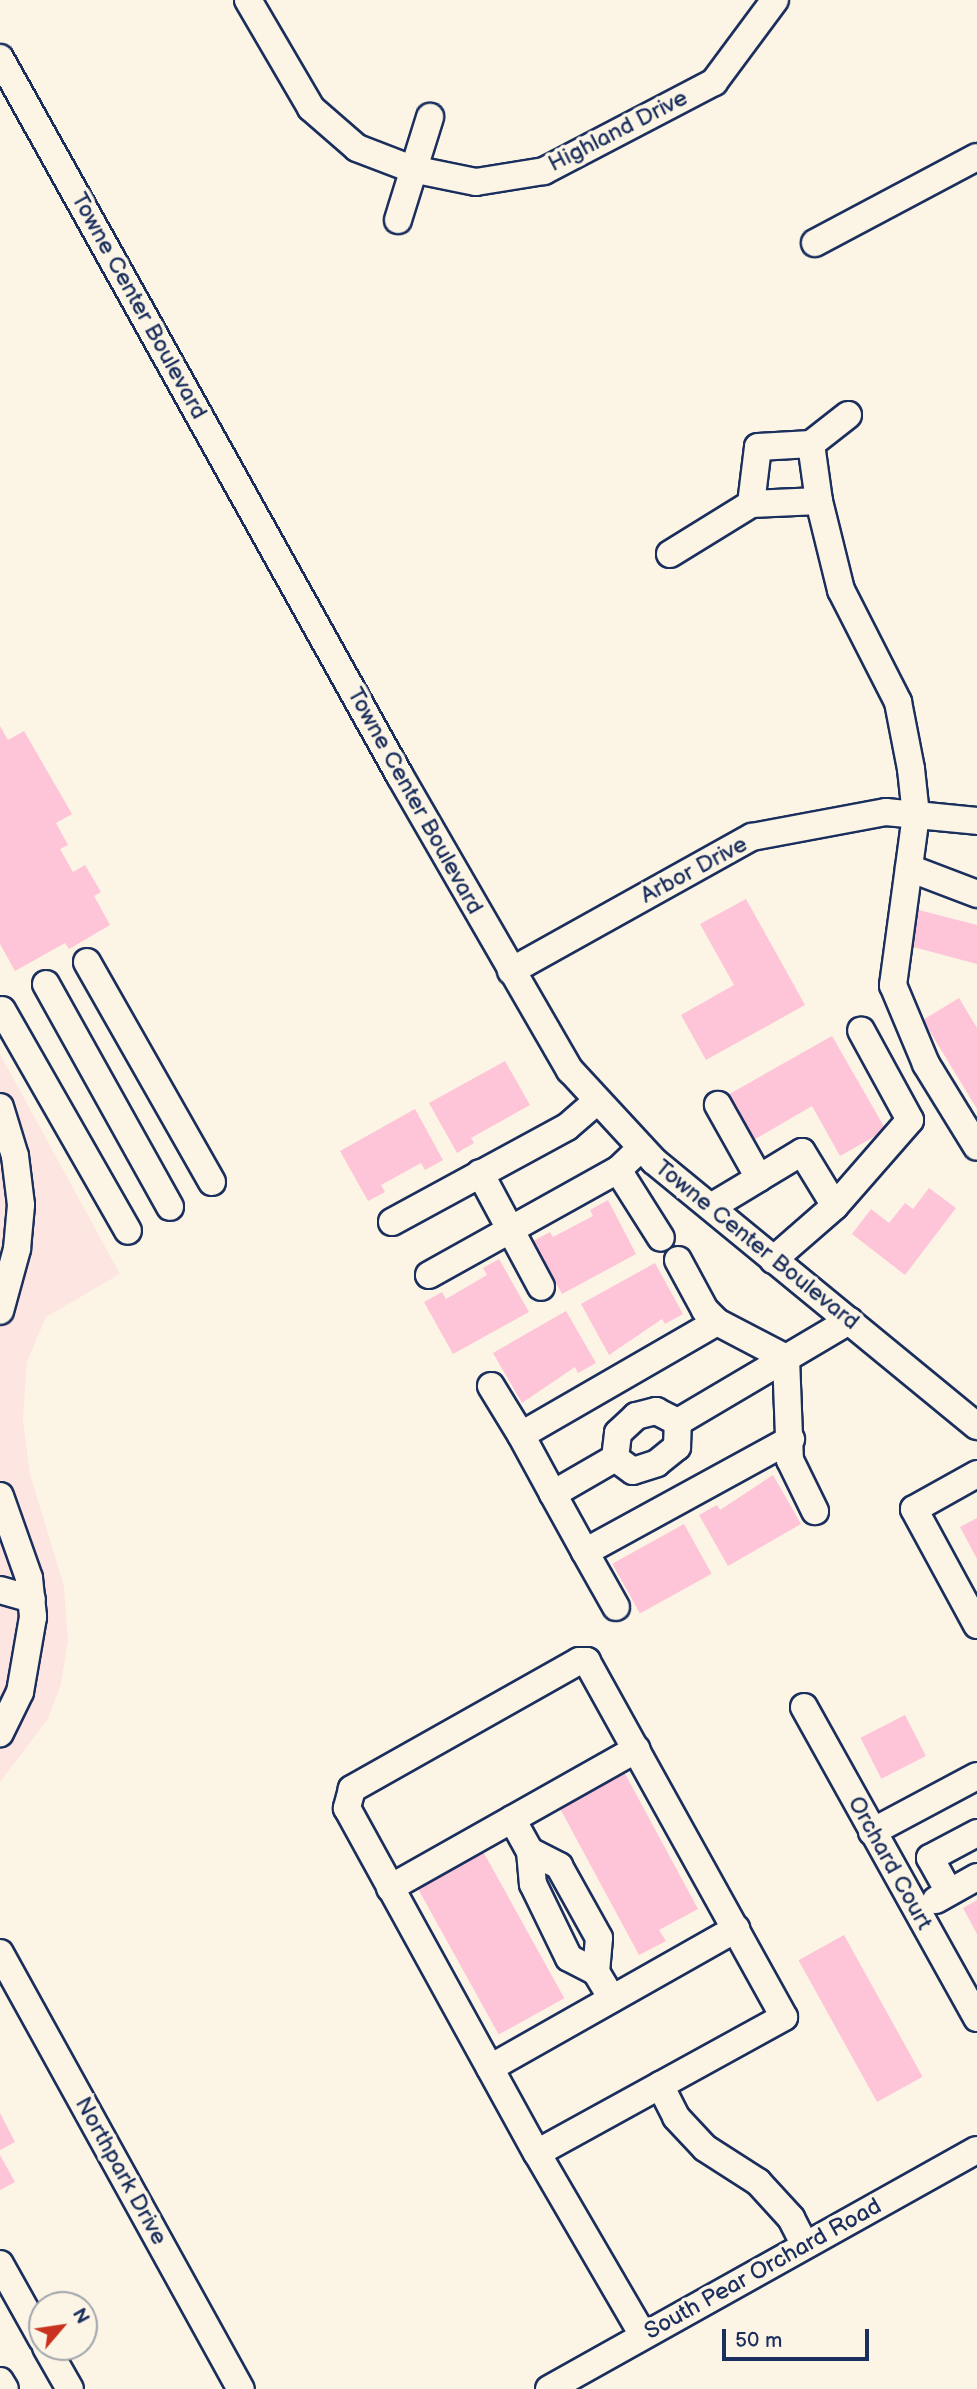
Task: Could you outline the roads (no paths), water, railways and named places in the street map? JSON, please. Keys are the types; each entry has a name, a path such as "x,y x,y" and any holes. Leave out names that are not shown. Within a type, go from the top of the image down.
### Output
{"street":[{"name":"Highland Drive","path":"248,0 311,108 357,148 412,169 476,182 544,171 714,82 775,0"},
{"name":"Towne Center Boulevard","path":"0,58 540,1024 596,1102 641,1148 773,1260 977,1426"},
{"path":"398,220 430,117"},
{"path":"815,243 977,157"},
{"path":"751,504 758,447 811,444 848,415"},
{"path":"811,444 819,502 841,590 898,702 916,815 897,933 893,985 926,1064 977,1147"},
{"path":"670,554 751,504 819,502"},
{"name":"Arbor Drive","path":"511,971 752,837 886,812 977,821"},
{"path":"909,868 977,894"},
{"path":"87,962 212,1182"},
{"path":"46,985 170,1207"},
{"path":"2,1010 128,1231"},
{"path":"773,1260 835,1206 910,1120 861,1030"},
{"path":"393,1222 567,1127 596,1102"},
{"path":"718,1105 759,1178"},
{"path":"0,1107 15,1156 21,1205 17,1249 1,1302"},
{"path":"429,1275 618,1170 641,1148"},
{"path":"711,1208 802,1152 835,1206"},
{"path":"618,1170 661,1238"},
{"path":"480,1174 541,1287"},
{"path":"678,1260 705,1310 717,1322 786,1358"},
{"path":"678,1422 849,1321"},
{"path":"521,1435 717,1322"},
{"path":"786,1358 790,1460 815,1511"},
{"path":"491,1386 616,1607"},
{"path":"615,1458 618,1433 636,1416 656,1411 678,1422"},
{"path":"615,1458 633,1471 657,1463 677,1447 678,1422"},
{"path":"585,1552 791,1439"},
{"path":"553,1494 615,1458"},
{"path":"977,1474 914,1509 977,1625"},
{"path":"0,1496 22,1554 32,1599 28,1665 13,1712 0,1733"},
{"path":"0,1590 32,1599"},
{"path":"537,2153 784,2017 587,1661 523,1692 352,1789 347,1808 537,2153 643,2335"},
{"name":"Orchard Court","path":"804,1707 977,2018"},
{"path":"390,1888 637,1749"},
{"path":"872,1832 977,1776"},
{"path":"512,1819 530,1851 533,1884 569,1958 596,1972 612,1999"},
{"path":"949,1892 930,1858 977,1833"},
{"path":"530,1851 559,1866 599,1938 596,1972"},
{"path":"916,1912 977,1877"},
{"path":"490,2068 736,1929"},
{"name":"Northpark Drive","path":"0,1953 241,2389"},
{"path":"660,2085 676,2117 705,2148 758,2182 791,2218 805,2245"},
{"name":"South Pear Orchard Road","path":"549,2389 977,2150"},
{"path":"0,2264 28,2314"},
{"path":"54,2361 70,2389"},
{"path":"0,2381 5,2389"}]}
